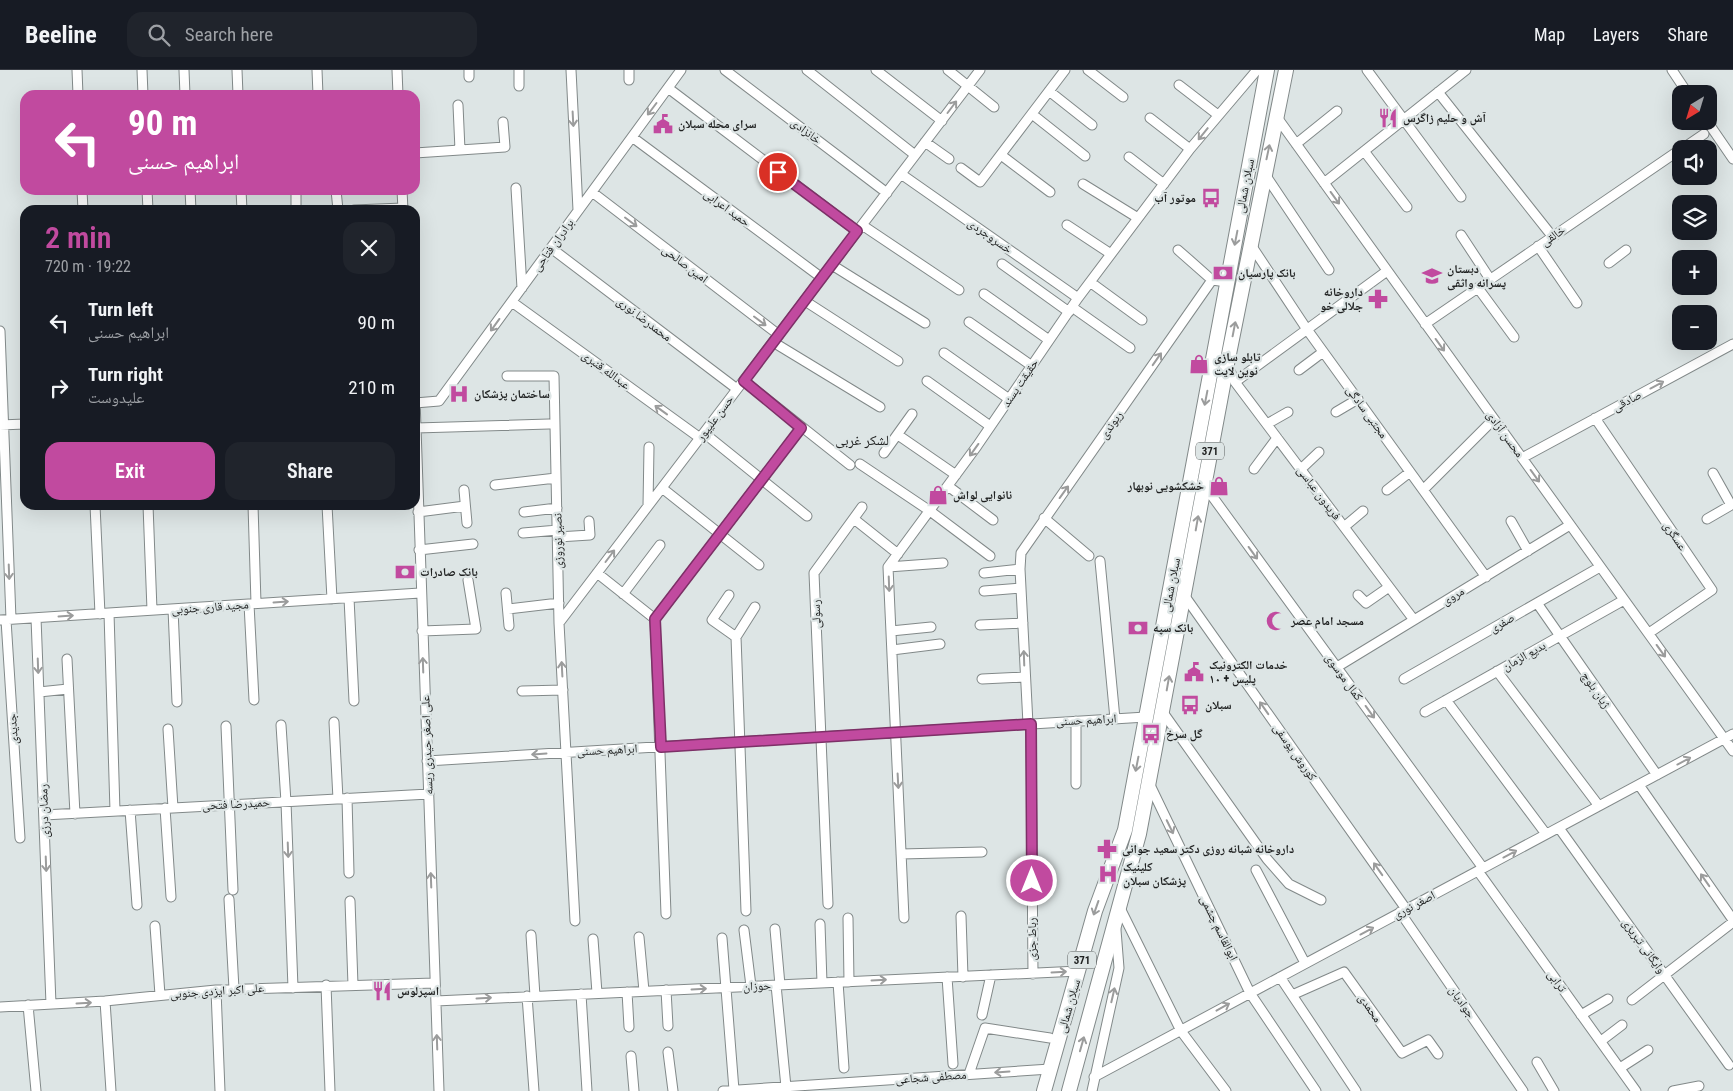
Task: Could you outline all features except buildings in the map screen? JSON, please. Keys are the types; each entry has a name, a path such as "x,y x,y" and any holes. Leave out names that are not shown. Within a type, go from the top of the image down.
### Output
{"main road":[{"name":"سبلان شمالی","path":"1044,1091 1095,911 1125,830 1267,70"},
{"name":"سبلان شمالی","path":"1119,906 1140,834 1227,364 1264,172 1286,70"},
{"path":"1260,110 1276,116"},
{"path":"1146,717 1161,716"},
{"name":"371","path":"1069,1091 1119,906"}],"street":[{"path":"77,70 78,90"},
{"path":"142,70 143,90"},
{"path":"184,70 185,90"},
{"path":"237,70 238,90"},
{"path":"317,70 318,90"},
{"path":"396,70 398,90"},
{"path":"519,70 520,86"},
{"path":"571,70 578,210"},
{"path":"629,70 629,80"},
{"name":"برادران فتاحی","path":"420,403 439,401 681,70"},
{"name":"خانزادی","path":"725,70 887,193"},
{"path":"807,70 916,155"},
{"path":"876,70 942,121"},
{"path":"948,70 994,107"},
{"name":"حسن علیپور","path":"559,623 980,70"},
{"path":"961,168 980,182 1065,70"},
{"path":"1088,70 1123,97"},
{"name":"حقیقت پسند","path":"888,567 956,475 1078,298 1190,149 1257,70"},
{"path":"1367,70 1460,197"},
{"path":"1324,183 1466,70"},
{"path":"1672,70 1682,85"},
{"path":"1179,85 1218,115"},
{"path":"668,88 860,228 959,290"},
{"path":"1050,91 1092,125"},
{"path":"1438,92 1552,236"},
{"path":"458,105 460,150"},
{"path":"1296,144 1337,111"},
{"path":"1032,114 1085,156"},
{"name":"محسن آزادی","path":"1276,116 1733,751"},
{"path":"1150,118 1190,149"},
{"path":"420,153 505,147 503,122"},
{"path":"1713,130 1733,159"},
{"name":"خالقی","path":"1695,140 1704,134"},
{"name":"حمید اعرابی","path":"632,137 822,278"},
{"path":"925,142 949,159"},
{"path":"1364,151 1407,207"},
{"path":"1001,155 1050,192"},
{"name":"خالقی","path":"1425,324 1672,156"},
{"path":"1129,157 1164,184"},
{"path":"1264,172 1329,270"},
{"name":"خسروجردی","path":"901,174 1078,298"},
{"path":"1083,184 1138,218"},
{"path":"516,188 522,288"},
{"name":"امین صالحی","path":"592,192 776,338 880,407"},
{"path":"1067,225 1111,254"},
{"path":"1461,235 1490,279"},
{"name":"مجتبی سادگی","path":"1250,245 1323,352 1486,576"},
{"path":"1538,246 1577,303"},
{"name":"محمدرضا نوری","path":"551,248 737,390"},
{"path":"1178,250 1212,280 1228,282"},
{"path":"1609,263 1626,250"},
{"path":"1002,264 1130,348"},
{"path":"832,265 925,324"},
{"path":"1235,382 1306,328 1387,271"},
{"name":"ریوندی","path":"1029,724 1022,623 1021,553 1212,280"},
{"path":"1090,282 1142,320"},
{"path":"1478,288 1514,337"},
{"path":"984,294 1049,340"},
{"path":"805,301 898,362"},
{"name":"عبدالله قنبری","path":"512,302 763,479 807,516"},
{"path":"968,322 1032,366"},
{"name":"جدیدی","path":"0,331 5,620 20,838"},
{"name":"صادقی","path":"1522,458 1733,344"},
{"path":"1299,370 1323,352"},
{"path":"944,353 1009,399"},
{"name":"فریدون عباسی","path":"1227,364 1235,382 1414,620"},
{"name":"نصیر نوروزی","path":"507,376 554,376 559,623 575,921"},
{"path":"744,381 850,465"},
{"path":"927,381 990,426"},
{"path":"1336,412 1358,399"},
{"path":"1266,424 1288,412"},
{"path":"884,453 912,414"},
{"name":"عسگری","path":"1595,418 1712,590 1648,634"},
{"path":"1423,490 1494,419"},
{"path":"2,425 20,424"},
{"path":"420,428 549,424"},
{"path":"666,914 655,619 801,428"},
{"path":"898,435 956,475"},
{"path":"1254,469 1277,438"},
{"path":"648,506 649,446"},
{"path":"1300,469 1318,452"},
{"path":"860,464 930,511 990,556"},
{"path":"1387,490 1410,472"},
{"path":"1707,519 1732,504 1713,473"},
{"path":"495,485 556,478"},
{"name":"کمال موسوی","path":"1204,485 1337,667 1480,870"},
{"path":"948,486 993,520"},
{"path":"662,488 758,565"},
{"path":"464,490 466,523"},
{"path":"418,512 466,506"},
{"name":"رسولی","path":"828,904 814,573 862,507"},
{"path":"524,512 557,508"},
{"path":"95,510 104,613 115,811"},
{"path":"148,510 152,610"},
{"path":"253,510 254,700"},
{"path":"327,510 332,599"},
{"path":"1344,527 1363,511"},
{"name":"علی اصغر حیدری ریسه","path":"418,512 439,1091"},
{"path":"1044,518 1089,556"},
{"path":"854,519 898,554"},
{"path":"523,533 590,535 589,521"},
{"path":"1511,521 1528,550"},
{"name":"مروی","path":"1337,667 1570,525"},
{"path":"419,550 473,544"},
{"path":"624,594 660,545"},
{"path":"1100,560 1115,719"},
{"path":"904,918 888,567 943,563"},
{"name":"صفری","path":"1404,679 1600,567"},
{"path":"984,573 1020,569"},
{"path":"597,573 655,619"},
{"path":"422,632 476,629 468,580"},
{"path":"1358,595 1366,603 1389,587"},
{"path":"984,591 1021,588"},
{"name":"مجید قاری جنوبی","path":"5,620 420,593"},
{"path":"506,593 509,626"},
{"path":"729,595 712,620 736,637"},
{"name":"کوروش یوسفی","path":"1184,595 1403,911"},
{"path":"349,598 354,701"},
{"name":"بدیع الزمان","path":"1425,712 1624,600"},
{"path":"508,609 559,603"},
{"name":"ژیان بلوچ","path":"1537,603 1558,637 1656,775"},
{"path":"746,911 736,637 755,607"},
{"path":"173,609 177,702"},
{"name":"رمضان درزی","path":"36,618 52,1004"},
{"path":"980,625 1022,623"},
{"path":"891,632 931,627"},
{"path":"892,650 940,644"},
{"path":"67,660 75,814"},
{"path":"1497,671 1599,806"},
{"path":"982,679 1025,677"},
{"path":"39,692 68,689"},
{"path":"522,691 563,690"},
{"path":"1446,700 1546,834"},
{"path":"1161,716 1267,859 1289,884 1321,900"},
{"name":"ابراهیم حسنی","path":"427,761 1146,717"},
{"path":"1076,721 1076,784"},
{"path":"334,722 349,873"},
{"name":"رباط جزی","path":"1029,724 1032,974"},
{"path":"281,725 293,988"},
{"path":"226,726 233,890"},
{"path":"168,729 171,897"},
{"name":"اصغر نوری","path":"1094,1077 1733,734"},
{"name":"ابوالقاسم چشمی","path":"1149,783 1250,993 1316,1091"},
{"path":"1632,1000 1733,921 1639,785"},
{"name":"حمیدرضا فتحی","path":"44,815 429,794"},
{"path":"130,810 137,905"},
{"name":"وایگانی تبریزی","path":"1559,828 1729,1065"},
{"path":"901,854 982,852"},
{"path":"1256,870 1305,963"},
{"name":"ترابی","path":"1480,870 1636,1091"},
{"path":"229,900 234,989"},
{"path":"350,901 353,985"},
{"path":"1119,906 1181,1031 1226,1091"},
{"name":"جوادیان","path":"1403,911 1523,1091"},
{"path":"961,916 963,977"},
{"path":"848,918 850,982"},
{"path":"820,924 822,983"},
{"path":"1092,1091 1119,968 1115,925"},
{"path":"155,926 160,995"},
{"path":"776,929 778,985 786,1087"},
{"path":"744,930 751,986"},
{"path":"531,936 534,1091"},
{"path":"639,937 644,991"},
{"path":"722,938 738,1090"},
{"path":"593,939 596,993"},
{"name":"حوزان","path":"436,1001 1079,971"},
{"name":"محمدی","path":"1292,995 1344,972 1402,1053 1428,1040 1438,1054"},
{"path":"982,1015 991,975"},
{"path":"946,977 953,1064"},
{"path":"1280,977 1356,1091"},
{"path":"838,982 844,1068"},
{"name":"علی اکبر ایزدی جنوبی","path":"0,1007 104,1002 234,989 434,983"},
{"path":"326,986 330,1091"},
{"path":"216,990 220,1091"},
{"path":"666,990 668,1026"},
{"path":"628,992 629,1027"},
{"path":"581,994 587,1091"},
{"path":"1582,1015 1608,999"},
{"path":"104,1002 111,1091"},
{"path":"28,1006 36,1091"},
{"path":"1600,1041 1622,1025"},
{"path":"969,1074 983,1030 987,1028 1050,1038"},
{"path":"1620,1068 1648,1050"},
{"path":"668,1052 674,1091"},
{"path":"631,1056 634,1091"},
{"path":"1537,1062 1554,1091"},
{"name":"مصطفی شجاعی","path":"722,1091 786,1087 820,1088 878,1080 1050,1069"},
{"path":"878,1080 879,1091"},
{"path":"1673,1091 1699,1086"}],"place":[{"name":"آش و حلیم زاگرس","path":"1388,118"},
{"name":"سرای محله سبلان","path":"663,124"},
{"name":"موتور آب","path":"1211,198"},
{"name":"بانک پارسیان","path":"1223,273"},
{"name":"دبستان پسرانه واثقی","path":"1432,276"},
{"name":"داروخانه جلالی خو","path":"1378,299"},
{"name":"تابلو سازی نوین لایت","path":"1199,364"},
{"name":"ساختمان پزشکان","path":"459,394"},
{"name":"خشکشویی نوبهار","path":"1219,486"},
{"name":"نانوایی لواش","path":"938,495"},
{"name":"بانک صادرات","path":"405,572"},
{"name":"مسجد امام عصر","path":"1276,621"},
{"name":"بانک سپه","path":"1138,628"},
{"name":"خدمات الکترونیک پلیس + ۱۰","path":"1194,672"},
{"name":"سبلان","path":"1190,705"},
{"name":"گل سرخ","path":"1151,734"},
{"name":"داروخانه شبانه روزی دکتر سعید جوانی","path":"1107,849"},
{"name":"کلینیک پزشکان سبلان","path":"1108,874"},
{"name":"اسپرلوس","path":"382,991"}],"district":[{"name":"لشکر غربی","path":"862,440"}],"route":[{"path":"778,172 857,231 744,381 801,428 655,619 661,747 1031,724 1032,881"}]}
